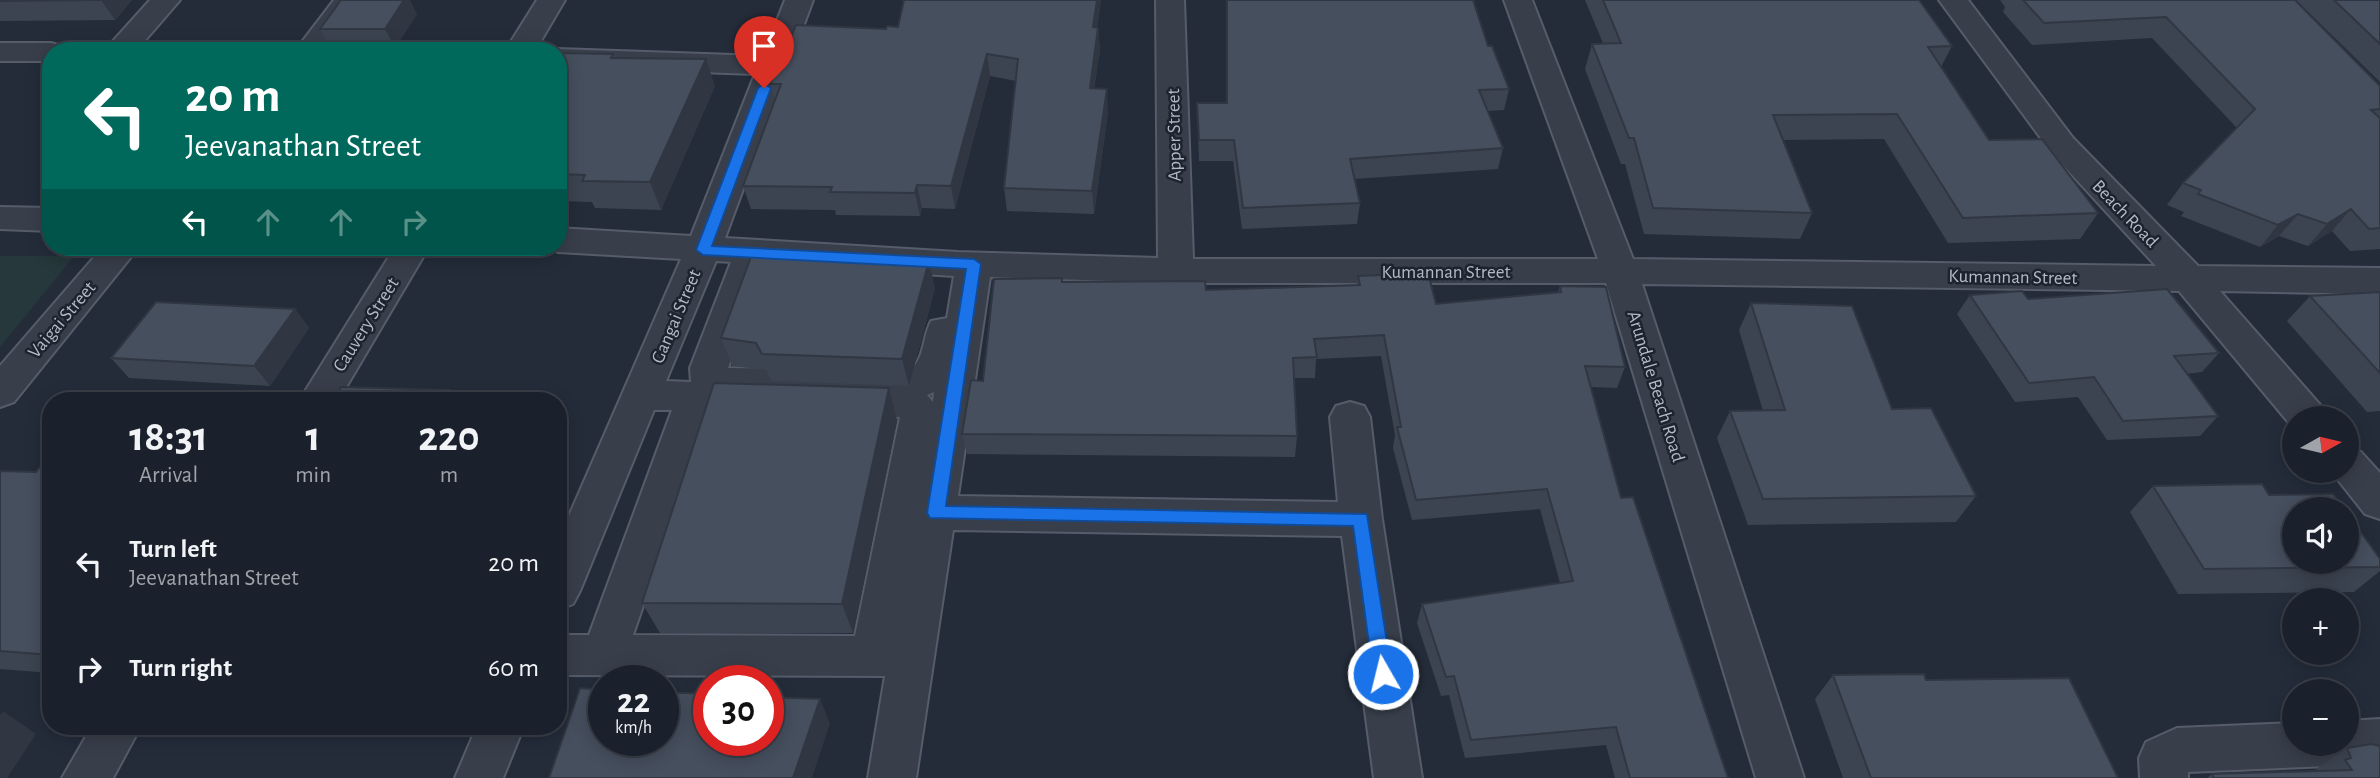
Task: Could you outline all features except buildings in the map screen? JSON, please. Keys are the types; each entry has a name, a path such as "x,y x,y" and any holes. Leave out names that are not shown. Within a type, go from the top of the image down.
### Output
{"street":[{"path":"127,42 166,0"},
{"path":"317,42 349,0"},
{"path":"525,42 551,0"},
{"name":"Gangai Street","path":"567,570 703,250 799,0"},
{"name":"Apper Street","path":"1170,0 1176,271"},
{"name":"Arundale Beach Road","path":"1518,0 1620,271 1780,778"},
{"name":"Beach Road","path":"1953,0 2062,145 2189,279 2298,406"},
{"path":"0,52 42,52"},
{"path":"567,58 773,65"},
{"path":"0,218 42,220"},
{"name":"Kumannan Street","path":"567,241 966,264 1176,271 1620,271 2380,281"},
{"path":"752,253 709,368 708,377 720,382 914,386 927,380 935,372 966,264"},
{"name":"Vaigai Street","path":"0,392 114,256"},
{"name":"Cauvery Street","path":"323,392 407,256"},
{"path":"893,656 936,513 966,264"},
{"path":"641,395 905,402 914,406 920,414 893,656 891,778"},
{"path":"604,655 696,397"},
{"path":"1350,417 1360,519 1398,778"},
{"path":"2359,477 2380,502"},
{"path":"936,513 1360,519"},
{"path":"567,655 893,656"},
{"path":"86,778 112,735"},
{"path":"480,778 497,735"},
{"path":"2359,742 2380,741"},
{"path":"2164,778 2163,758 2178,750 2284,762"}],"shaded area":[{"path":"0,256 74,256 0,347"}],"route":[{"path":"764,88 703,250 974,264 936,513 1360,519 1383,674"}]}
